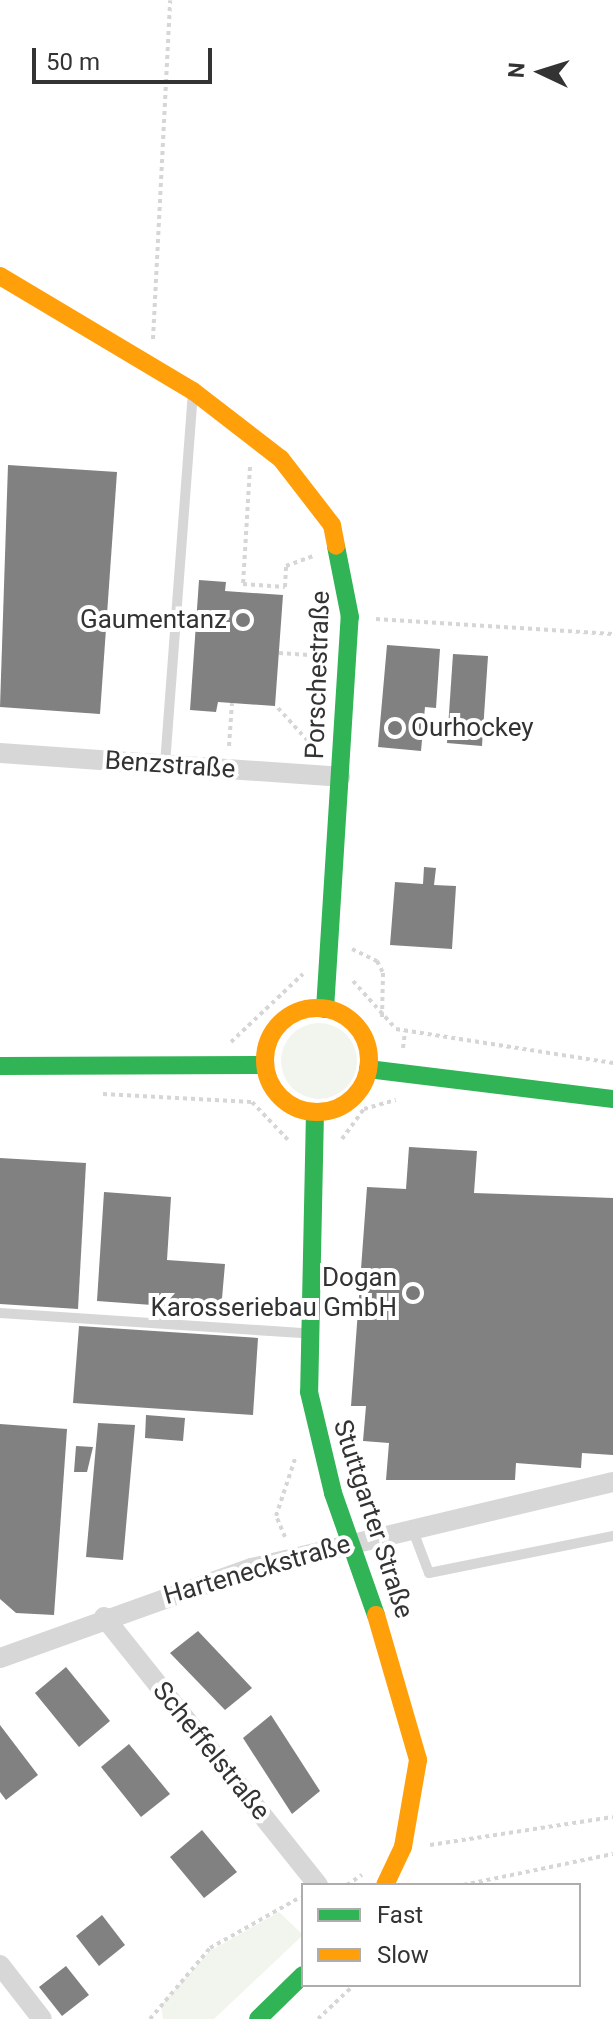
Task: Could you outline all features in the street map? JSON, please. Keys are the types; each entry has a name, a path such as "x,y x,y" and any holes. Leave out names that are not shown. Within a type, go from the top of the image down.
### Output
{"street":[{"name":"Porschestraße","path":"0,276 193,391 251,435 312,494 339,547 350,617 325,1009"},
{"name":"Benzstraße","path":"0,753 340,777"},
{"path":"325,1009 358,1029 368,1069 354,1097 315,1112 278,1094 265,1065 282,1021 325,1009"},
{"path":"0,1066 265,1065"},
{"path":"368,1069 613,1099"},
{"name":"Stuttgarter Straße","path":"315,1112 305,1333 316,1438 415,1731 410,1816 386,1883"},
{"name":"Harteneckstraße","path":"0,1658 104,1617 294,1557 613,1482"},
{"name":"Scheffelstraße","path":"104,1617 316,1883"},
{"path":"0,1965 42,2019"},
{"path":"258,2019 301,1977"}],"lane":[{"path":"165,764 193,391"},
{"path":"0,1313 305,1333"},
{"path":"412,1528 429,1573 613,1536"}],"path":[{"path":"150,365 170,0"},
{"path":"251,435 243,584 285,587 286,566 339,547"},
{"path":"350,617 613,634"},
{"path":"279,653 347,657"},
{"path":"228,769 232,703"},
{"path":"278,708 340,777"},
{"path":"327,944 377,961 382,1017"},
{"path":"232,1066 230,1035 299,974 350,977 382,1017 396,1029 613,1063"},
{"path":"93,1094 252,1102 288,1140"},
{"path":"316,1142 340,1141 364,1109 396,1100"},
{"path":"294,1557 276,1516 295,1469 297,1441"},
{"path":"432,1845 613,1817"},
{"path":"473,1883 613,1854"},
{"path":"150,2019 210,1948 301,1896"},
{"path":"318,2019 352,1987"}],"shaded area":[{"path":"319,1023 334,1026 346,1034 354,1046 357,1061 354,1076 346,1088 334,1096 319,1099 304,1096 292,1088 284,1076 281,1061 284,1046 292,1034 304,1026"},
{"path":"279,1912 301,1933 301,1937 214,2019 163,2019 161,2005 210,1951"}],"building":[{"path":"8,465 117,472 100,714 0,707"},
{"path":"199,580 226,582 225,591 283,595 275,706 218,702 216,712 190,710"},
{"path":"387,645 440,649 436,708 425,707 421,751 378,747"},
{"path":"453,654 488,656 482,746 447,743"},
{"path":"424,867 436,868 434,885 456,886 452,949 390,945 395,882 423,884"},
{"path":"409,1147 477,1151 474,1193 613,1198 613,1455 582,1453 581,1468 516,1463 515,1480 386,1480 389,1443 363,1441 366,1406 351,1406 367,1187 406,1189"},
{"path":"0,1158 86,1163 78,1309 0,1304"},
{"path":"104,1192 171,1197 167,1260 225,1264 221,1310 97,1301"},
{"path":"79,1326 258,1338 253,1415 73,1403"},
{"path":"146,1415 185,1418 183,1441 145,1438"},
{"path":"98,1423 135,1425 123,1560 86,1557"},
{"path":"0,1424 67,1429 54,1615 16,1613 0,1599"},
{"path":"76,1446 93,1447 87,1472 74,1472"},
{"path":"198,1631 252,1688 225,1710 170,1653"},
{"path":"66,1667 110,1721 79,1747 35,1693"},
{"path":"271,1715 320,1791 292,1814 243,1738"},
{"path":"0,1725 38,1775 6,1800 0,1792"},
{"path":"129,1744 170,1794 141,1817 101,1767"},
{"path":"202,1830 237,1872 204,1898 170,1857"},
{"path":"102,1915 125,1945 99,1966 76,1936"},
{"path":"66,1966 89,1995 62,2016 39,1987"}],"traffic: fast":[{"path":"325,1009 350,617 336,546"},
{"path":"0,1066 265,1065"},
{"path":"368,1069 613,1099"},
{"path":"315,1112 309,1392 333,1493 376,1615"},
{"path":"258,2019 301,1977"}],"traffic: slow":[{"path":"0,276 193,391 281,459 332,525 336,546"},
{"path":"317,1008 337,1012 360,1031 369,1060 365,1080 346,1103 317,1112 297,1108 274,1089 265,1060 269,1040 288,1017 317,1008"},
{"path":"376,1615 418,1760 403,1847 386,1883"}],"place":[{"name":"Gaumentanz","path":"243,620"},
{"name":"Ourhockey","path":"395,728"},
{"name":"Dogan Karosseriebau GmbH","path":"413,1293"}]}
